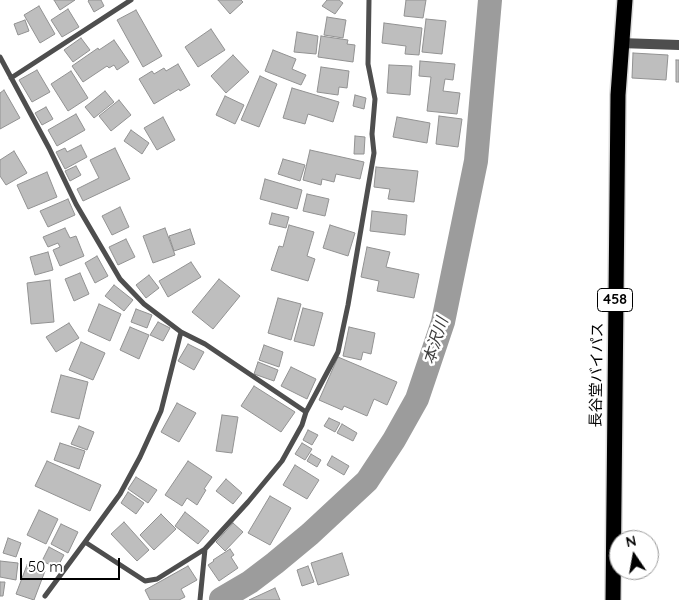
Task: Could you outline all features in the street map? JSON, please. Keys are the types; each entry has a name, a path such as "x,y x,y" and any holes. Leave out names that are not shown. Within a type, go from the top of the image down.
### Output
{"highway":[{"name":"長谷堂バイパス","path":"612,600 618,95 620,43 625,0"}],"street":[{"path":"620,43 679,45"}],"lane":[{"path":"11,78 131,0"},
{"path":"85,542 145,581 157,579 205,550 282,461 302,425 306,412 338,352 348,305 374,152 372,134 375,100 368,64 369,0"},
{"path":"0,57 45,140 76,204 120,279 144,304 181,332 205,344 306,412"},
{"path":"44,596 120,494 161,411 181,332"},
{"path":"200,600 205,550"}],"building":[{"path":"54,0 75,0 60,10"},
{"path":"89,0 101,0 104,6 94,12"},
{"path":"218,0 241,0 243,2 230,14"},
{"path":"327,0 339,0 343,3 335,14 322,6"},
{"path":"406,0 426,0 423,18 404,16"},
{"path":"39,6 55,34 40,43 24,15"},
{"path":"68,9 79,27 62,37 51,20"},
{"path":"136,10 162,56 143,67 117,20"},
{"path":"327,17 346,20 343,38 324,35"},
{"path":"426,19 446,21 442,54 422,52"},
{"path":"25,20 29,31 18,35 14,24"},
{"path":"384,23 422,28 419,55 405,54 406,46 382,43"},
{"path":"211,29 225,50 198,67 185,47"},
{"path":"297,32 318,36 316,54 294,52"},
{"path":"321,36 348,40 347,44 355,45 353,62 318,57"},
{"path":"81,38 90,50 73,62 64,50"},
{"path":"114,40 129,62 117,70 114,65 109,68 107,66 83,82 72,66 98,48 99,50"},
{"path":"273,50 296,59 292,69 306,75 301,85 265,71"},
{"path":"633,53 668,55 666,80 632,78"},
{"path":"233,55 249,72 226,93 211,76"},
{"path":"676,60 679,60 679,82 676,82"},
{"path":"420,61 455,64 453,80 445,79 443,91 460,93 457,114 427,111 431,77 419,76"},
{"path":"178,64 190,85 180,91 179,89 154,104 139,79 152,71 154,74 164,68 166,71"},
{"path":"389,65 412,66 410,95 387,93"},
{"path":"321,67 349,71 347,88 339,87 338,95 317,92"},
{"path":"37,70 50,92 32,102 19,80"},
{"path":"71,71 88,98 68,111 51,84"},
{"path":"260,76 277,84 259,127 241,120"},
{"path":"292,88 339,102 333,122 308,114 305,124 283,118"},
{"path":"4,90 20,118 0,129 0,93"},
{"path":"105,91 114,102 94,118 85,107"},
{"path":"355,95 366,98 364,109 353,106"},
{"path":"225,96 244,105 235,124 216,115"},
{"path":"119,100 131,115 111,131 99,116"},
{"path":"46,107 53,119 42,125 35,113"},
{"path":"76,114 85,130 57,146 48,130"},
{"path":"439,116 462,119 458,147 436,144"},
{"path":"163,117 175,140 157,150 144,128"},
{"path":"397,117 430,123 427,143 393,137"},
{"path":"131,130 149,143 142,154 124,141"},
{"path":"355,136 365,137 364,154 354,154"},
{"path":"81,145 87,157 65,169 56,152 65,148 67,152"},
{"path":"115,148 130,179 83,201 77,189 99,178 90,160"},
{"path":"310,150 364,162 360,179 336,174 334,182 322,179 321,185 303,180"},
{"path":"14,151 27,173 6,185 0,176 0,160"},
{"path":"283,159 305,165 300,181 278,174"},
{"path":"76,166 81,175 70,181 65,171"},
{"path":"376,167 418,171 414,202 388,199 390,189 374,187"},
{"path":"47,172 57,197 28,209 17,185"},
{"path":"265,179 302,190 297,209 260,199"},
{"path":"307,194 329,199 325,216 303,211"},
{"path":"68,199 75,215 48,227 40,211"},
{"path":"120,207 129,227 112,235 102,216"},
{"path":"372,211 407,215 405,235 370,231"},
{"path":"272,213 289,217 286,228 269,224"},
{"path":"289,225 314,232 307,256 315,259 308,281 271,270 279,246 283,247"},
{"path":"330,225 355,233 348,256 323,248"},
{"path":"65,228 70,238 76,236 84,256 60,266 53,250 60,247 58,243 48,247 43,237"},
{"path":"165,228 175,255 153,263 143,236"},
{"path":"190,229 195,244 174,251 169,236"},
{"path":"126,239 135,257 118,265 109,247"},
{"path":"367,247 390,252 386,267 419,274 414,298 377,291 379,281 361,277"},
{"path":"48,252 53,270 35,275 30,257"},
{"path":"97,256 108,276 95,283 85,263"},
{"path":"191,262 201,277 168,297 159,281"},
{"path":"80,273 89,294 74,301 65,279"},
{"path":"149,275 159,288 146,298 136,285"},
{"path":"219,279 240,296 213,329 192,312"},
{"path":"50,280 54,322 31,324 27,283"},
{"path":"114,285 133,300 124,311 105,296"},
{"path":"278,298 301,304 291,340 268,333"},
{"path":"99,304 121,314 110,341 88,331"},
{"path":"303,308 323,313 314,346 294,341"},
{"path":"136,309 152,315 147,328 131,322"},
{"path":"158,322 170,328 163,341 150,335"},
{"path":"69,323 79,338 56,352 46,337"},
{"path":"130,327 149,335 139,359 120,350"},
{"path":"349,327 375,333 371,354 363,352 361,360 343,356"},
{"path":"81,342 105,353 93,380 69,370"},
{"path":"188,344 204,352 194,370 178,361"},
{"path":"264,345 283,352 279,367 259,360"},
{"path":"338,357 397,382 387,405 374,399 367,416 344,406 342,410 319,400"},
{"path":"258,362 278,370 274,381 254,374"},
{"path":"291,367 316,379 307,399 281,386"},
{"path":"61,375 88,382 79,419 51,412"},
{"path":"254,386 295,412 281,432 241,406"},
{"path":"177,403 196,413 179,442 161,432"},
{"path":"222,415 238,417 232,453 216,451"},
{"path":"329,418 340,423 335,432 324,426"},
{"path":"342,424 357,433 353,441 337,433"},
{"path":"79,426 94,432 87,450 71,444"},
{"path":"308,430 318,435 312,445 303,440"},
{"path":"60,443 85,451 79,469 54,460"},
{"path":"302,443 312,449 305,460 295,454"},
{"path":"311,454 321,460 317,467 307,461"},
{"path":"332,456 349,466 344,475 327,465"},
{"path":"47,461 101,485 90,511 35,486"},
{"path":"188,461 212,477 197,505 187,498 182,506 165,495"},
{"path":"295,465 319,480 307,499 283,485"},
{"path":"136,477 157,490 148,503 128,489"},
{"path":"226,479 242,493 233,504 216,491"},
{"path":"128,492 144,503 136,514 121,503"},
{"path":"270,496 291,508 270,545 248,533"},
{"path":"39,510 58,519 46,544 27,535"},
{"path":"185,512 209,531 198,544 175,526"},
{"path":"161,514 176,529 154,550 140,535"},
{"path":"124,522 149,550 137,561 111,534"},
{"path":"233,523 243,532 225,551 216,542"},
{"path":"61,524 78,532 68,553 51,544"},
{"path":"8,538 21,543 16,557 3,553"},
{"path":"49,547 64,555 57,568 42,561"},
{"path":"230,549 234,555 231,557 238,568 219,581 208,565"},
{"path":"342,553 349,575 318,585 311,563"},
{"path":"0,561 18,563 16,580 0,577"},
{"path":"27,565 45,571 34,600 16,594"},
{"path":"188,566 197,580 181,589 185,597 179,600 150,600 145,590"},
{"path":"308,566 314,582 302,586 297,570"},
{"path":"0,582 5,582 3,596 0,596"},
{"path":"275,588 280,600 249,600"}],"waterway":[{"name":"本沢川","path":"221,599 250,582 275,563 310,534 367,481 394,440 417,399 443,322 476,161 490,0"}]}
